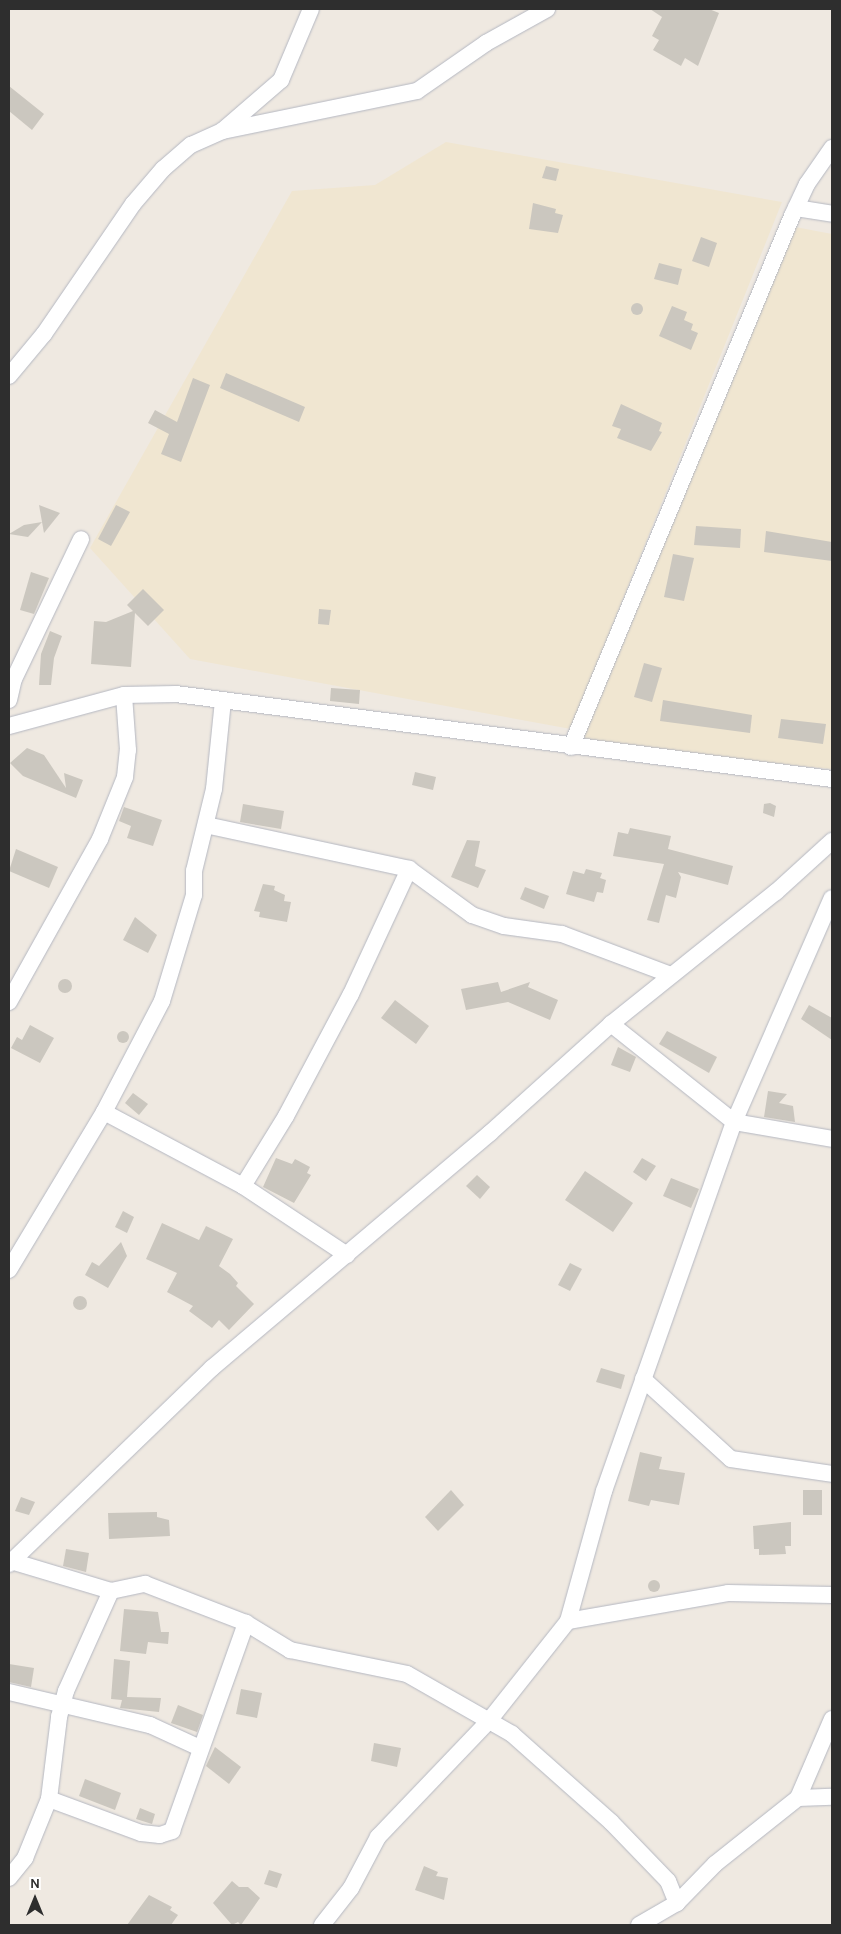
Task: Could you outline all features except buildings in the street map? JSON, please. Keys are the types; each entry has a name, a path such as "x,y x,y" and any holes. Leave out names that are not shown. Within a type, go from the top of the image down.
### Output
{"street":[{"path":"222,131 281,80 311,9"},
{"path":"9,376 44,334 101,246 163,169 191,144 222,131 417,91 486,43 547,9"},
{"path":"571,747 796,208 807,184 832,148"},
{"path":"796,208 832,214"},
{"path":"9,700 14,679 81,538"},
{"path":"9,726 124,695 176,694 571,747 832,779"},
{"path":"9,1002 100,839 125,777 128,750 124,695"},
{"path":"9,1270 104,1112 162,1001 194,895 194,871 206,825 223,701"},
{"path":"206,825 409,869 472,915 504,926 562,934 624,954 671,975"},
{"path":"10,1562 212,1368 347,1255 611,1024 832,841"},
{"path":"243,1186 286,1116 351,994 409,869"},
{"path":"322,1925 351,1888 378,1837 488,1722 568,1621 604,1491 734,1122 832,898"},
{"path":"611,1024 734,1122 832,1140"},
{"path":"104,1112 243,1186 347,1255"},
{"path":"643,1379 730,1459 832,1474"},
{"path":"10,1562 111,1591 145,1584 246,1623 290,1650 406,1674 512,1734 610,1822 668,1881 677,1903"},
{"path":"9,1878 26,1858 49,1799 61,1707 111,1591"},
{"path":"568,1621 728,1593 832,1595"},
{"path":"49,1799 141,1833 160,1835 172,1831 246,1623"},
{"path":"9,1692 61,1707 150,1725 200,1748"},
{"path":"639,1925 677,1903 715,1864 798,1798 832,1720"},
{"path":"798,1798 832,1797"}],"shaded area":[{"path":"446,142 782,202 571,729 190,659 90,548 292,191 375,185"},
{"path":"790,226 832,234 832,769 576,744"}]}
